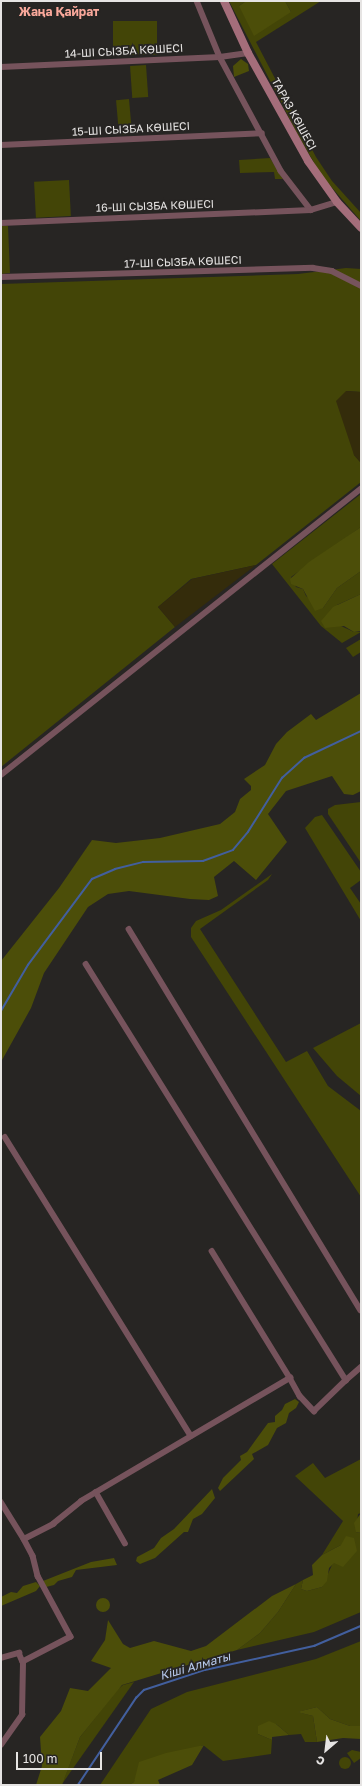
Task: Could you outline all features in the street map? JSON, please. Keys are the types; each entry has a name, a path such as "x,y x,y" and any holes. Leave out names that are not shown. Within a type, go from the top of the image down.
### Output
{"street":[{"path":"197,1 220,57 281,171 311,210"},
{"name":"ТАРАЗ КӨШЕСІ","path":"224,1 248,53 308,161 337,202 361,228"},
{"name":"14-ШІ СЫЗБА КӨШЕСІ","path":"1,67 220,57 248,53"},
{"name":"15-ШІ СЫЗБА КӨШЕСІ","path":"1,145 262,133"},
{"name":"16-ШІ СЫЗБА КӨШЕСІ","path":"1,223 311,210 337,202"},
{"name":"17-ШІ СЫЗБА КӨШЕСІ","path":"1,277 313,268 332,271 361,286"},
{"path":"1,775 361,489"},
{"path":"129,929 361,1310"},
{"path":"86,964 346,1380"},
{"path":"5,1137 191,1436"},
{"path":"212,1251 300,1396 314,1411 361,1367"},
{"path":"24,1539 53,1524 66,1512 96,1492 290,1378"},
{"path":"96,1492 124,1543"},
{"path":"1,1502 33,1556 38,1576 71,1637 23,1662"},
{"path":"1,1658 19,1653 23,1662 22,1715 1,1745"}],"shaded area":[{"path":"229,1 246,1 239,6 291,12 285,1 321,1 256,42 316,157 332,181 361,213 361,221 321,175 296,131"},
{"path":"246,1 285,1 291,12 254,36 239,6"},
{"path":"113,21 157,21 157,55 113,55"},
{"path":"241,59 248,64 249,71 234,77 233,66"},
{"path":"146,65 148,97 132,98 130,66"},
{"path":"129,99 132,134 119,135 116,100"},
{"path":"270,158 283,179 275,179 274,172 240,173 239,160"},
{"path":"69,180 71,216 36,218 34,182"},
{"path":"1,226 8,226 10,273 1,274"},
{"path":"346,268 361,269 361,392 346,391 354,455 361,463 361,482 256,565 191,579 158,607 175,627 1,767 1,284 298,274"},
{"path":"361,494 361,527 291,577 296,587 303,589 306,596 323,608 337,588 361,571 361,594 337,605 341,626 354,632 361,632 342,643 321,626 272,564"},
{"path":"361,527 361,571 337,588 323,608 315,611 303,589 291,584 290,579 309,562"},
{"path":"361,594 361,631 354,632 344,626 325,628 321,621 333,607"},
{"path":"361,639 361,652 353,657 346,648"},
{"path":"361,693 361,791 353,795 344,794 332,776 286,791 268,814 287,842 256,880 234,861 214,877 218,896 209,900 129,891 108,894 88,907 44,973 31,1008 1,1062 1,961 59,888 92,840 116,843 160,838 220,824 235,812 240,799 251,790 251,786 244,779 265,765 276,744 287,732 311,714 316,720"},
{"path":"361,802 361,863 328,814 328,809 335,805"},
{"path":"322,815 361,872 361,880 350,888 361,904 361,921 305,828 315,817"},
{"path":"272,874 268,880 200,929 286,1062 307,1051 328,1086 361,1111 361,1197 191,937 191,928 196,921 221,910"},
{"path":"361,1023 361,1096 337,1076 313,1048"},
{"path":"295,1399 299,1402 296,1408 289,1413 286,1423 277,1428 268,1445 252,1454 254,1459 220,1491 218,1488 223,1478 241,1460 240,1456 247,1452 268,1423 275,1422 275,1416 282,1410 285,1404"},
{"path":"361,1459 361,1513 358,1514 356,1532 361,1533 361,1612 314,1632 237,1650 260,1633 278,1612 296,1584 303,1580 301,1589 307,1591 322,1587 341,1545 322,1555 343,1521 295,1476 313,1463 325,1478"},
{"path":"212,1489 215,1498 202,1514 193,1519 188,1532 184,1532 155,1558 140,1564 136,1561 137,1557 154,1548 161,1538 174,1529"},
{"path":"361,1513 361,1533 356,1532 354,1523"},
{"path":"346,1536 354,1538 357,1551 343,1567 334,1563 329,1568 327,1581 322,1587 307,1591 301,1589 303,1580 313,1575 312,1565 322,1555 341,1545"},
{"path":"114,1558 117,1565 76,1570 72,1577 58,1581 54,1585 46,1587 43,1581 91,1562"},
{"path":"36,1582 40,1586 36,1591 1,1606 1,1597 11,1592 17,1593 23,1586"},
{"path":"296,1584 278,1612 260,1633 237,1650 122,1685 80,1737 62,1785 36,1785 42,1766 40,1737 61,1711 70,1688 88,1691 111,1668 91,1661 105,1640 108,1620 123,1644 130,1648 154,1641 191,1651 206,1646 272,1596"},
{"path":"103,1598 108,1600 110,1605 108,1610 103,1612 98,1610 96,1605 98,1600"},
{"path":"361,1641 361,1726 350,1726 330,1719 317,1707 298,1712 313,1716 317,1742 305,1742 301,1734 289,1735 276,1724 258,1734 272,1740 271,1754 223,1761 203,1745 138,1773 134,1782 129,1785 100,1785 151,1709 187,1692 316,1659"},
{"path":"134,1682 62,1784 80,1737 117,1690 123,1685"},
{"path":"317,1707 330,1719 350,1726 361,1726 361,1739 343,1738 317,1742 313,1716 297,1712"},
{"path":"269,1721 276,1724 289,1735 272,1737 272,1740 258,1734 258,1726"},
{"path":"204,1745 192,1765 158,1780 160,1785 129,1785 134,1782 139,1762 166,1753"},
{"path":"352,1750 361,1752 361,1758 354,1763 347,1753"},
{"path":"343,1757 347,1757 351,1763 347,1769 343,1769 339,1765 339,1761"}],"sand":[{"path":"346,391 361,392 361,463 354,455 336,401"},
{"path":"256,565 175,627 158,607 192,579"}],"waterway":[{"path":"1,1011 28,965 92,879 115,869 143,862 203,861 233,850 248,832 282,778 304,758 361,731"},
{"name":"Кіші Алматы","path":"78,1785 136,1698 144,1690 205,1670 314,1646 361,1626"}],"district":[{"name":"Жаңа Қайрат","path":"59,12"}]}
